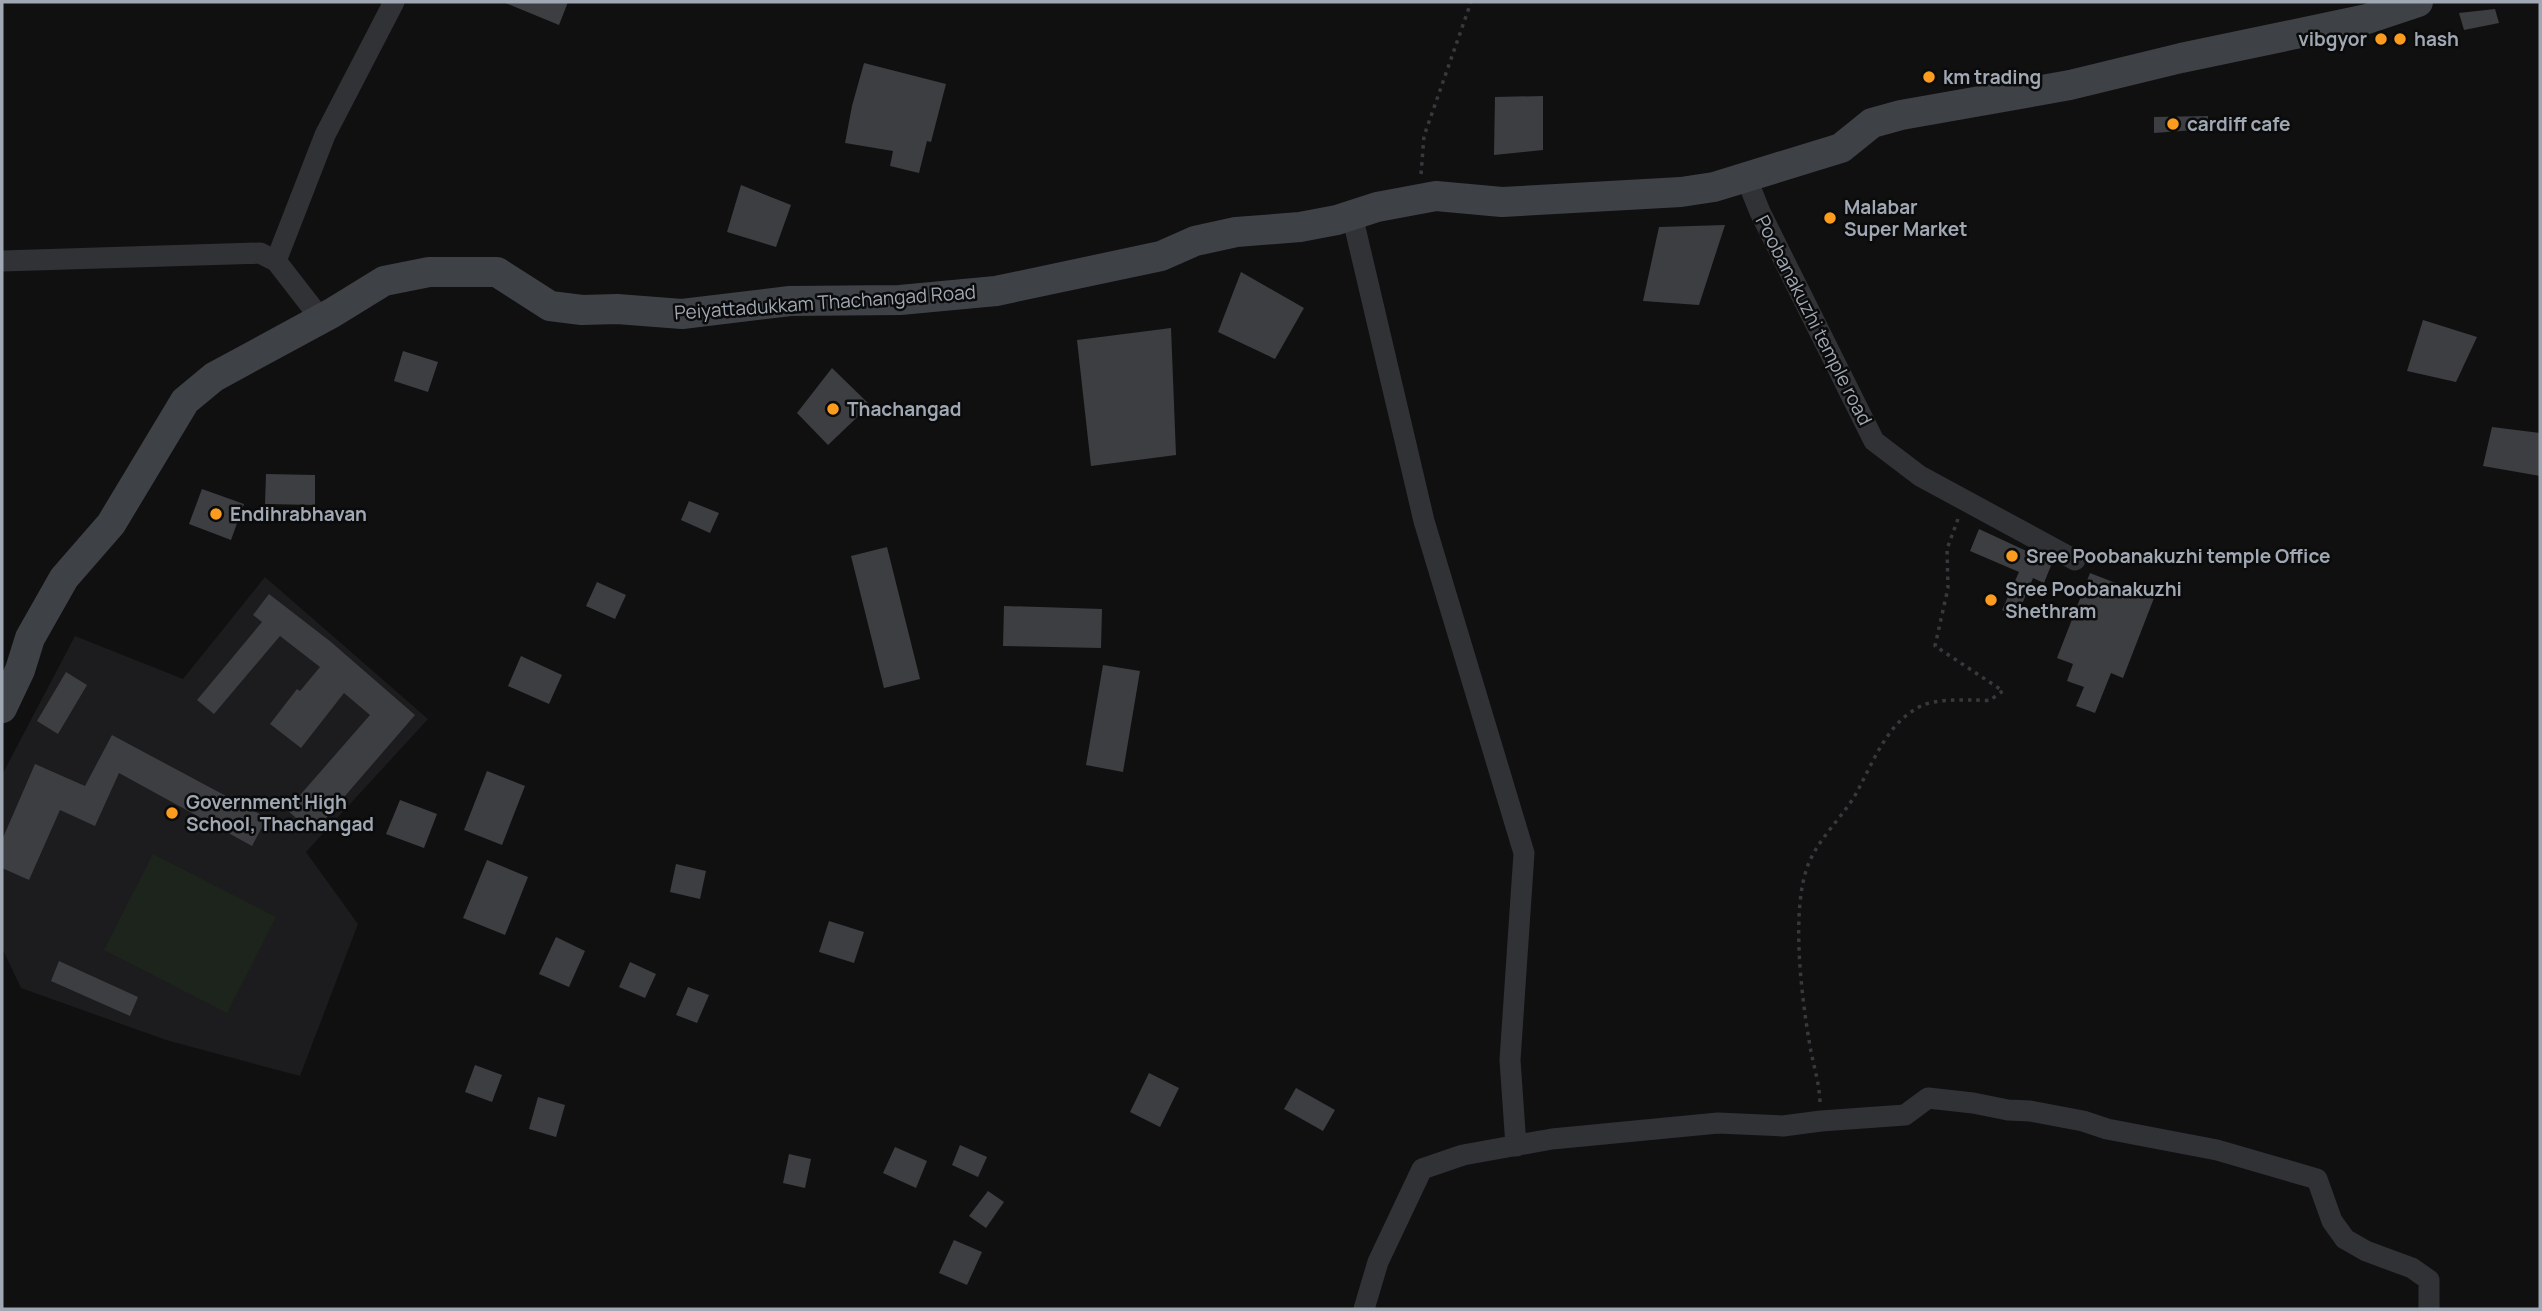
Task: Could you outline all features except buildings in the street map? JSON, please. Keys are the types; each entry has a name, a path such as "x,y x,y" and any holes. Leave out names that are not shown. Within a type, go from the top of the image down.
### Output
{"main road":[{"name":"Peiyattadukkam Thachangad Road","path":"2,709 20,670 30,638 64,578 111,524 185,401 214,377 384,281 429,272 497,272 550,306 682,314 790,301 900,300 996,291 1060,276 1097,272 1128,262 1161,256 1195,241 1236,232 1300,227 1377,207 1437,196 1502,202 1681,192 1714,187 1840,148 1871,124 1901,115 2070,85 2181,58 2367,19 2418,2"}],"street":[{"path":"276,261 325,135 394,2"},
{"name":"Poobanakuzhi temple road","path":"1746,177 1760,212 1874,441 1920,476 2075,560"},
{"path":"1352,215 1424,521 1524,853 1510,1060 1516,1146"},
{"path":"2,261 260,253 276,261 321,318"},
{"path":"1364,1309 1378,1262 1422,1168 1463,1156 1552,1139 1718,1123 1783,1126 1905,1115 1928,1098 2029,1111 2083,1122 2217,1150 2317,1179 2332,1222 2345,1239 2366,1251 2412,1268 2429,1280 2429,1309"}],"path":[{"path":"1419,200 1424,136 1471,2"},
{"path":"1821,1121 1819,1079 1809,1043 1799,957 1801,893 1808,865 1857,792 1884,740 1903,720 1922,706 1950,700 1990,700 2003,691 1935,646 1948,588 1947,549 1965,500"}],"shaded area":[{"name":"Government High School, Thachangad","path":"265,577 428,719 306,852 358,924 300,1076 166,1040 21,988 2,948 2,775 75,636 183,679"},
{"path":"153,854 276,917 227,1013 104,950"}],"place":[{"name":"vibgyor","path":"2381,39"},
{"name":"hash","path":"2400,39"},
{"name":"km trading","path":"1929,77"},
{"name":"cardiff cafe","path":"2173,124"},
{"name":"Malabar Super Market","path":"1830,218"},
{"name":"Thachangad","path":"833,409"},
{"name":"Endihrabhavan","path":"216,514"},
{"name":"Sree Poobanakuzhi temple Office","path":"2012,556"},
{"name":"Sree Poobanakuzhi Shethram","path":"1991,600"},
{"name":"Government High School, Thachangad","path":"172,813"}]}
